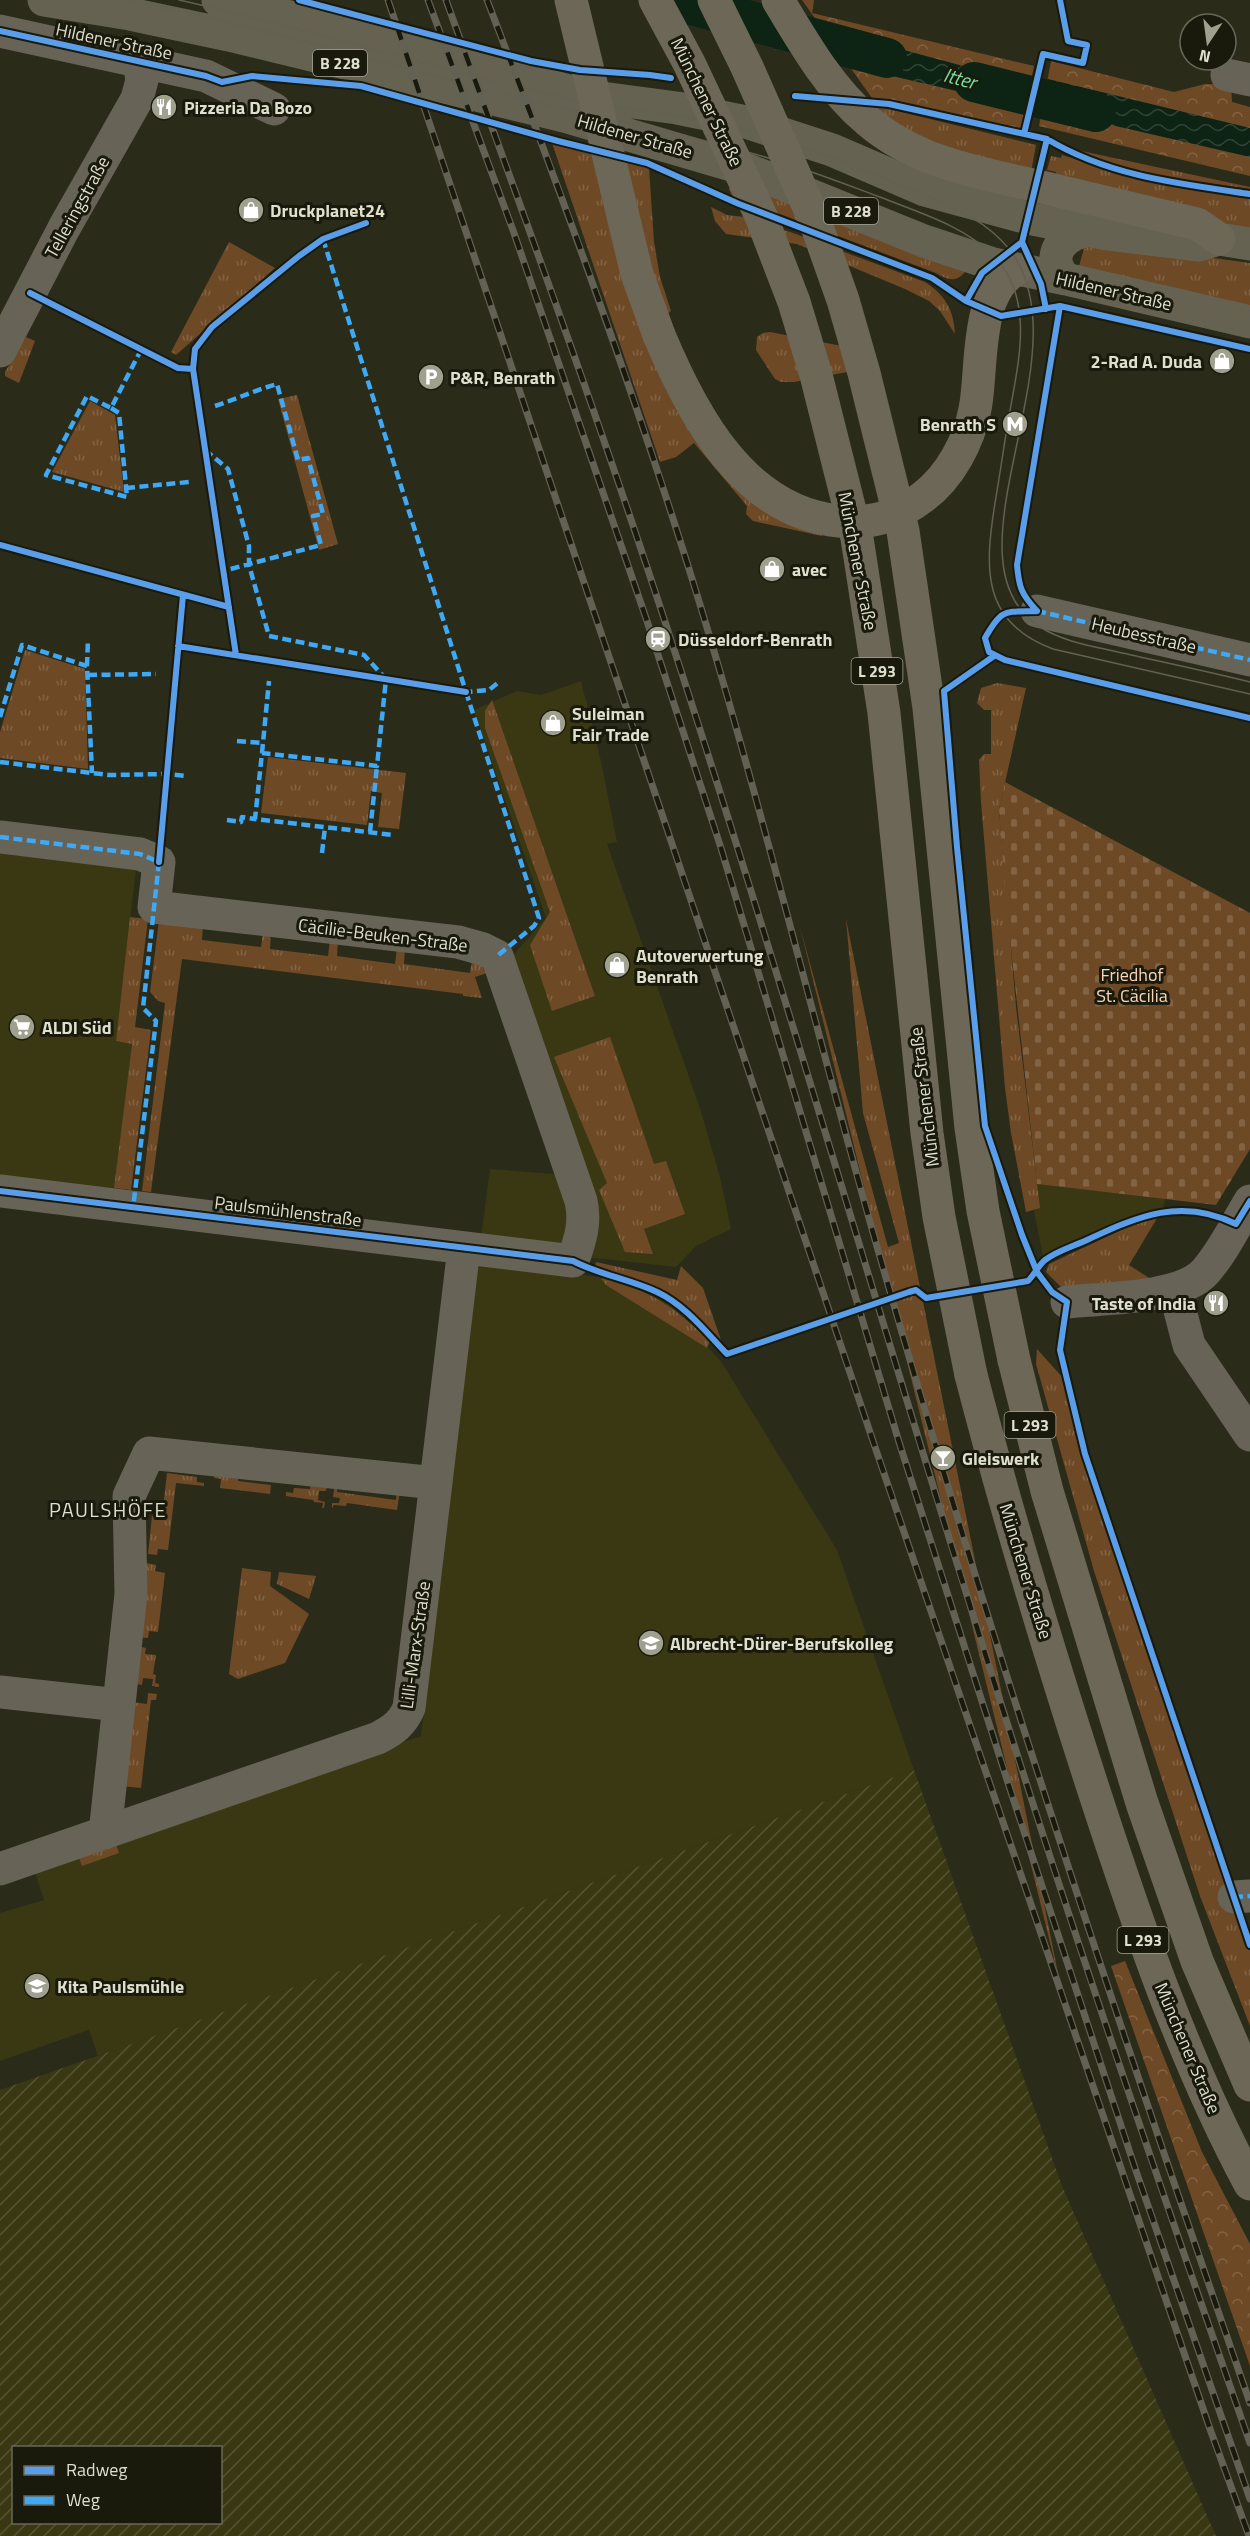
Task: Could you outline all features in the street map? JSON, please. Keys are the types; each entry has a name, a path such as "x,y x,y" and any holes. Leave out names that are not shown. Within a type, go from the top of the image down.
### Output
{"highway":[{"path":"571,0 637,274 659,335 678,380 703,423 735,465 776,501 811,516 854,523 878,520 893,515 925,496 940,481 965,442 975,410 983,332 988,311 995,292 1008,274 1016,270"},
{"name":"Münchener Straße","path":"655,0 689,63 761,216 794,302 816,375 857,538 884,713 927,1133 939,1217 971,1375 993,1461 1060,1687 1142,1938 1231,2148 1250,2184"},
{"name":"L 293","path":"714,0 752,77 815,221 843,300 864,373 903,531 929,708 971,1128 983,1211 1014,1360 1047,1491 1105,1687 1183,1922 1250,2085"},
{"path":"778,0 825,72 850,103 868,121 914,152 939,162 992,176 1197,224 1235,241"},
{"path":"1210,1992 1233,2006 1250,2043"}],"main road":[{"name":"Hildener Straße","path":"44,0 130,14 229,35 624,132 748,170 924,241 1016,270 1066,279 1250,322"},
{"name":"Hildener Straße","path":"218,0 345,30 587,96 699,111 803,139 906,183 947,197 1028,218 1089,230 1199,245 1235,241"},
{"path":"1066,279 1057,271 1055,262 1057,252 1070,237 1089,230"}],"street":[{"name":"Hildener Straße","path":"0,32 206,76 274,109"},
{"name":"Telleringstraße","path":"0,351 64,228 137,99 142,80 139,62"},
{"name":"Heubesstraße","path":"1037,611 1250,660"},
{"name":"Cäcilie-Beuken-Straße","path":"0,837 140,854 159,862 154,907 459,942 497,956 581,1201 583,1225 573,1261"},
{"name":"Paulsmühlenstraße","path":"0,1191 573,1261"},
{"path":"1067,1302 1175,1291 1192,1282 1204,1273 1250,1201"},
{"name":"Lilli-Marx-Straße","path":"0,1869 378,1738 394,1730 404,1720 409,1708 464,1248"},
{"path":"1175,1291 1189,1345 1250,1435"},
{"path":"105,1833 131,1594 129,1496 149,1453 436,1483"},
{"path":"0,1692 119,1705"}],"shaded area":[{"path":"581,681 601,761 617,842 607,844 700,1108 720,1177 731,1229 696,1246 676,1267 480,1245 490,1169 567,1175 506,963 546,918 474,710 517,691 541,695"},
{"path":"0,852 136,869 116,1041 132,1043 113,1200 0,1186"},
{"path":"1037,1184 1165,1199 1163,1210 1134,1216 1043,1257 1030,1190"},
{"name":"Albrecht-Dürer-Berufskolleg","path":"475,1263 600,1277 626,1284 671,1305 722,1363 837,1550 914,1770 98,2056 89,2030 0,2061 0,1913 44,1900 33,1867 421,1736"},
{"path":"914,1770 1062,2186 1216,2536 0,2536 0,2090"}],"green space":[{"path":"802,0 814,0 812,13 1034,66 1021,131 872,98"},
{"path":"1051,61 1174,92 1205,84 1231,84 1232,102 1250,107 1250,176 1039,126"},
{"path":"877,106 1036,145 1031,172 968,160 889,121"},
{"path":"552,143 600,154 692,418 822,526 822,536 753,521 746,514 747,506 694,443 676,457 660,462"},
{"path":"1072,149 1250,187 1250,189 1158,177 1111,167"},
{"path":"1062,155 1141,179 1250,196 1250,230 1055,177 1056,172 1047,170 1051,156 1061,158"},
{"path":"625,162 649,168 654,242 660,277 671,311 664,316"},
{"path":"737,180 968,267 958,278 946,278 732,196 729,189 731,183"},
{"path":"711,207 727,215 745,217 793,233 925,282 938,292 947,304 953,318 955,334 940,311 929,301 797,244 726,234 715,221"},
{"path":"229,242 275,268 176,355 171,352"},
{"path":"1099,242 1250,263 1250,311 1079,266 1085,245"},
{"path":"770,332 847,347 858,370 794,382 781,382 775,379 756,350 757,337"},
{"path":"26,337 35,341 19,383 5,376 5,372"},
{"path":"297,395 338,544 319,550 278,399"},
{"path":"90,401 115,415 124,492 52,472"},
{"path":"25,650 85,669 88,769 0,758 0,732"},
{"path":"997,683 1026,688 999,810 1016,1007 1040,1208 1026,1212 1005,1088 981,802 979,760 984,754 991,754 991,710 984,710 977,703 981,688"},
{"path":"492,700 595,996 552,1011 530,945 550,912 485,728 485,711"},
{"path":"268,757 406,773 399,829 378,827 382,793 371,791 367,825 261,813"},
{"name":"Friedhof St. Cäcilia","path":"1005,782 1250,913 1250,1149 1216,1205 1037,1184 1007,913 999,810"},
{"path":"130,917 148,919 135,1027 151,1030 131,1190 114,1188 132,1044 116,1041"},
{"path":"846,919 1060,1983 800,927 888,1247 899,1243 863,1113"},
{"path":"159,920 203,925 202,940 261,947 263,932 271,933 270,949 328,956 330,940 338,941 337,956 395,964 397,948 405,949 404,964 470,973 472,960 476,958 487,973 475,977 482,998 182,959 151,1192 142,1191 165,1003 158,1001 150,992"},
{"path":"610,1037 654,1164 666,1161 685,1214 644,1229 653,1254 625,1252 599,1190 607,1183 554,1057"},
{"path":"1159,1215 1129,1265 1157,1283 1062,1288 1046,1272 1049,1264 1142,1220"},
{"path":"596,1262 677,1280 681,1266 703,1288 721,1340 664,1293 634,1278 595,1268"},
{"path":"601,1278 634,1288 660,1301 710,1341 707,1348 606,1285"},
{"path":"1037,1349 1063,1378 1099,1506 1250,1951 1250,2026 1200,1896 1094,1571 1036,1364"},
{"path":"215,1468 239,1471 238,1481 271,1485 270,1494 220,1488 221,1479 214,1478"},
{"path":"167,1473 197,1477 197,1482 204,1483 204,1486 176,1483 168,1550 158,1549 157,1555 148,1554 152,1516 162,1517"},
{"path":"311,1480 327,1482 326,1491 319,1491 318,1500 325,1502 324,1508 322,1508 323,1503 286,1496 286,1492 293,1493 294,1488 310,1489"},
{"path":"335,1483 337,1483 337,1492 396,1500 397,1490 400,1490 397,1510 347,1503 346,1506 334,1505 332,1508 332,1503 339,1503 340,1498 333,1497"},
{"path":"146,1563 156,1565 155,1571 165,1573 158,1632 149,1631 148,1638 137,1637"},
{"path":"242,1568 271,1572 270,1586 309,1614 285,1663 238,1679 229,1674"},
{"path":"279,1572 316,1576 309,1599 277,1584"},
{"path":"137,1646 146,1648 145,1654 156,1655 153,1674 156,1675 155,1683 159,1684 159,1687 152,1686 153,1679 143,1678 142,1685 132,1683"},
{"path":"148,1693 157,1694 156,1700 151,1700 141,1788 121,1786 131,1702 147,1704"},
{"path":"114,1839 119,1853 82,1866 77,1852"},
{"path":"1125,1961 1202,2152 1250,2244 1250,2366 1111,1966"}],"water":[{"path":"680,0 692,0 703,18 692,21"},
{"path":"765,9 789,46 775,50 755,10"},
{"path":"822,28 1030,84 1026,107 849,66"},
{"path":"1048,79 1250,128 1250,157 1042,109"}],"waterway":[{"name":"Itter","path":"673,0 887,58"},
{"name":"Itter","path":"974,82 1096,112"}],"tram line":[{"path":"123,0 222,21 467,85 734,148 794,166 880,197 940,221 968,236 993,255 1006,272 1015,291 1019,311 1019,354 995,503 990,549 993,589 1000,608 1012,624 1029,638 1053,649 1250,694"},
{"path":"179,0 546,94 601,105 704,120 766,135 858,167 942,202 979,222 1001,240 1026,282 1033,333 1028,388 1006,500 1002,551 1011,595 1040,627 1068,640 1250,682"}],"railway":[{"path":"388,0 875,1447 1210,2429 1249,2536"},
{"path":"428,0 514,233 647,621 721,848 899,1442 1010,1789 1136,2171 1250,2499"},
{"path":"446,0 643,554 760,921 980,1639 1080,1948 1250,2443"},
{"path":"487,0 598,297 674,522 746,762 880,1257 966,1546 1104,1976 1250,2403"}],"marked path":[{"path":"323,239 466,692 489,690 500,681"},
{"path":"111,408 119,413 127,497 46,475 87,396 111,408 141,350"},
{"path":"215,406 277,384 298,460 308,458 323,514 313,516 321,545 223,571"},
{"path":"205,450 228,469 249,546 249,565 269,636 364,655 386,679 377,766 262,753 255,819 393,835"},
{"path":"126,488 189,482"},
{"path":"1037,611 1250,660"},
{"path":"87,666 88,639"},
{"path":"0,717 22,645 87,666 92,773"},
{"path":"88,675 156,674"},
{"path":"262,753 269,681"},
{"path":"466,692 539,918 534,926 497,956"},
{"path":"237,741 263,743"},
{"path":"0,762 109,775 187,776"},
{"path":"370,832 377,766"},
{"path":"227,820 241,822 242,817 255,819"},
{"path":"322,853 325,827"},
{"path":"0,837 140,854 159,862 143,1008 156,1021 133,1208"},
{"path":"1234,1897 1250,1896"}],"cycle path":[{"path":"299,0 531,61 580,70 671,78"},
{"path":"1024,134 1043,54 1083,63 1087,45 1068,41 1060,0"},
{"path":"0,31 206,76 222,82 252,76 361,86 558,141 647,163 739,204 932,278 966,301 1001,316 1060,306 1250,349"},
{"path":"795,96 889,104 1047,139 1095,162 1145,177 1250,194"},
{"path":"1046,309 1041,284 1022,242 1047,139"},
{"path":"236,655 193,369 195,349 212,327 299,256 323,239 366,223"},
{"path":"966,301 982,273 1022,242"},
{"path":"30,293 178,368 193,369"},
{"path":"1037,611 1022,590 1017,565 1060,306"},
{"path":"0,545 229,607"},
{"path":"159,862 183,595"},
{"path":"1037,611 1011,612 1000,617 985,638 989,652 1005,660 1250,718"},
{"path":"178,646 466,692"},
{"path":"994,656 944,691 985,1126 1037,1272 1052,1292 1067,1302 1060,1350 1085,1454 1250,1945"},
{"path":"0,1191 573,1261 667,1297 695,1320 727,1354 916,1290 926,1298 1028,1281 1043,1262 1055,1254 1142,1217 1178,1211 1197,1212 1236,1224 1250,1201"}],"place":[{"name":"Pizzeria Da Bozo","path":"164,107"},
{"name":"Druckplanet24","path":"251,210"},
{"name":"2-Rad A. Duda","path":"1222,361"},
{"name":"P&R, Benrath","path":"431,377"},
{"name":"Benrath S","path":"1015,424"},
{"name":"avec","path":"772,569"},
{"name":"Düsseldorf-Benrath","path":"658,639"},
{"name":"Suleiman Fair Trade","path":"553,723"},
{"name":"Autoverwertung Benrath","path":"617,965"},
{"name":"ALDI Süd","path":"22,1027"},
{"name":"Taste of India","path":"1216,1303"},
{"name":"Gleiswerk","path":"943,1458"},
{"name":"Albrecht-Dürer-Berufskolleg","path":"651,1643"},
{"name":"Kita Paulsmühle","path":"37,1986"}],"district":[{"name":"PAULSHÖFE","path":"108,1509"}]}
